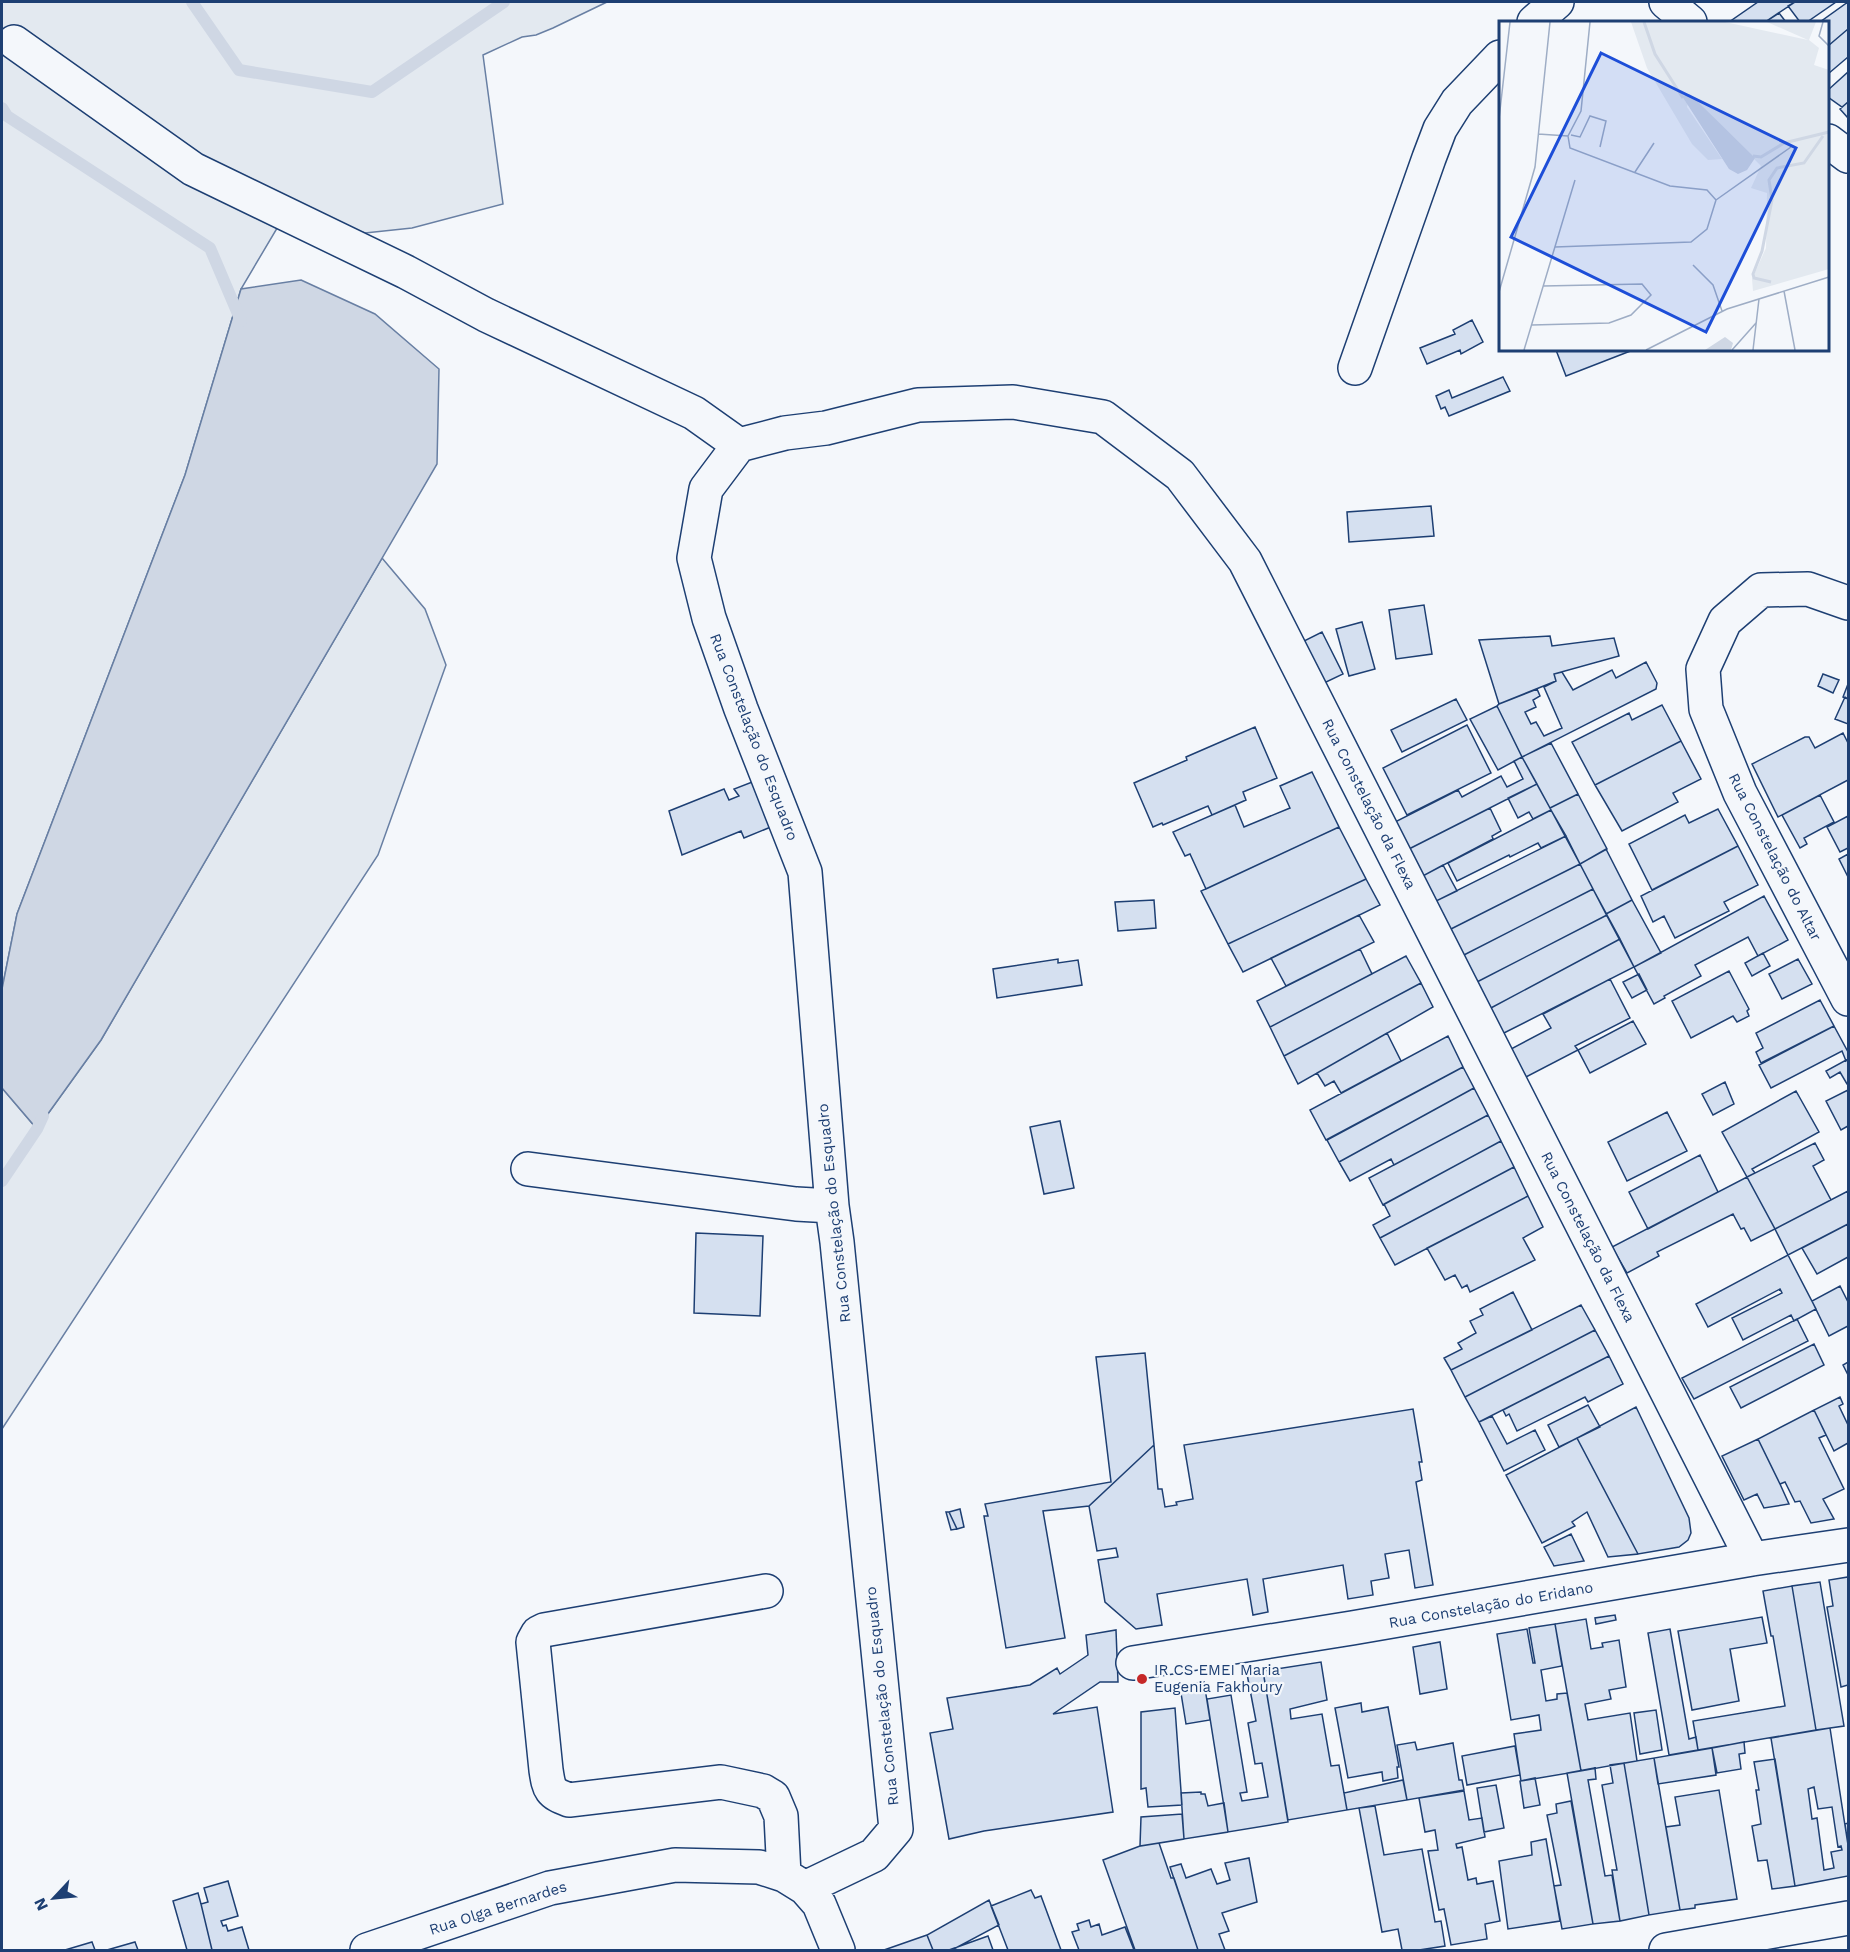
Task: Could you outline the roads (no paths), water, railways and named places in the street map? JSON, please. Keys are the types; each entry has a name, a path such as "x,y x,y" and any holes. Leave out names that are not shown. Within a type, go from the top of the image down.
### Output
{"street":[{"path":"1535,21 1557,2"},
{"path":"1666,2 1689,21"},
{"path":"14,42 193,169 406,272 486,315 694,412 739,444"},
{"path":"1355,368 1440,129 1457,102 1499,58"},
{"path":"1829,142 1848,156"},
{"name":"Rua Constelação da Flexa","path":"739,444 785,433 826,428 918,405 1013,402 1103,417 1180,475 1245,561 1752,1559"},
{"name":"Rua Constelação do Esquadro","path":"739,444 706,489 694,558 709,618 737,699 805,872 831,1206 837,1242 896,1829 874,1856 795,1881"},
{"name":"Rua Constelação do Altar","path":"1848,603 1808,589 1761,590 1725,621 1703,669 1706,709 1740,793 1848,999"},
{"path":"528,1169 796,1204 831,1206"},
{"name":"Rua Constelação do Eridano","path":"1133,1663 1363,1627 1752,1559 1848,1545"},
{"path":"766,1591 544,1630 538,1633 533,1642 549,1786 555,1795 569,1800 721,1782 763,1791 773,1797 781,1816 795,1881 819,1904 838,1950"},
{"name":"Rua Olga Bernardes","path":"367,1950 550,1888 675,1865 759,1867 795,1881"},
{"path":"1666,1950 1848,1918"}],"waterway":[{"path":"192,2 239,70 372,92 504,2"},
{"path":"2,108 7,116 210,248 241,321"},
{"path":"2,1181 37,1129 43,1116"}],"place":[{"name":"IR CS EMEI Maria Eugenia Fakhoury","path":"1142,1679"}]}
